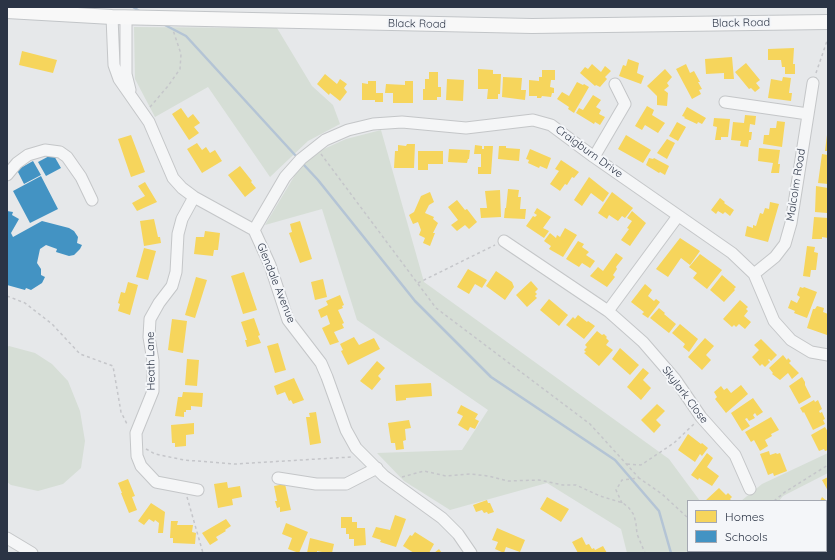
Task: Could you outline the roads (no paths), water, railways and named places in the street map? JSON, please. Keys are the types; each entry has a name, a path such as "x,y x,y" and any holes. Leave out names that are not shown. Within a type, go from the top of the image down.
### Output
{"main road":[{"name":"Black Road","path":"16,10 119,17 532,26 828,22"}],"street":[{"name":"Glendale Avenue","path":"119,17 126,74 131,97 149,122 173,178 182,188 194,197 254,230 270,265 288,320 321,363 328,377 346,430 356,448 391,481 442,518 458,534 471,553"},
{"name":"Malcolm Road","path":"754,274 775,257 785,244 790,223 813,83"},
{"path":"594,157 625,104 616,84"},
{"path":"725,102 808,114"},
{"name":"Craigburn Drive","path":"254,230 285,177 301,159 325,140 348,130 373,124 402,122 466,128 533,120 552,125 594,157 732,253 754,274 774,321 791,340 811,352 828,355"},
{"path":"7,175 17,163 28,156 45,150 60,152 67,157 81,176 92,200"},
{"name":"Heath Lane","path":"194,197 182,219 178,234 176,272 172,286 159,303 150,319 149,337 153,361 153,391 136,433 136,443 137,456 141,466 156,482 198,490"},
{"path":"608,311 678,216"},
{"name":"Skylark Close","path":"504,241 608,311 643,342 675,379 701,418 735,455 750,489"},
{"path":"278,478 316,484 346,484 377,468"},
{"path":"7,538 32,553"}],"waterway":[{"path":"133,7 141,12"},
{"path":"163,24 186,36 295,155"},
{"path":"304,165 318,180 415,301 491,377 615,460 659,511 671,553"}]}
